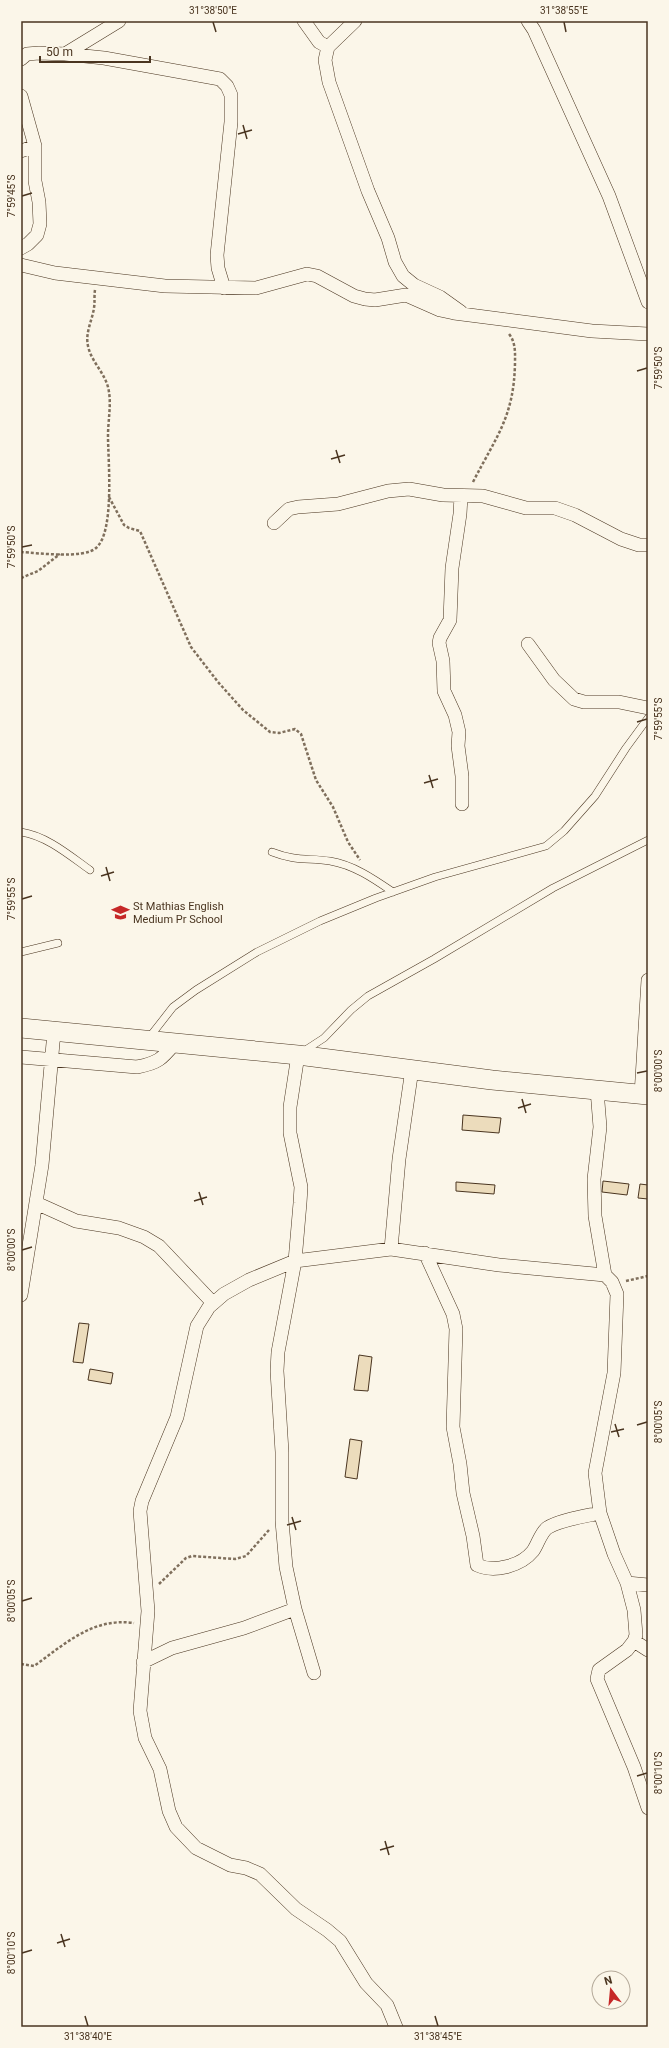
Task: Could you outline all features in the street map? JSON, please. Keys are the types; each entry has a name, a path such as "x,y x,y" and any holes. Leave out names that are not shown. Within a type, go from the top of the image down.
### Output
{"main road":[{"path":"21,1028 298,1055 644,1095"}],"street":[{"path":"64,54 119,21"},
{"path":"304,21 319,42 328,47"},
{"path":"355,21 328,47 324,60 329,82 395,262 403,276 414,285 440,297 464,314"},
{"path":"528,21 534,30 609,196 648,302"},
{"path":"21,59 27,54 39,53 104,58 220,79 227,86 231,95 231,122 217,255 218,268 224,288"},
{"path":"21,96 35,146 35,181 39,202 40,224 37,235 21,248"},
{"path":"21,152 35,146"},
{"path":"21,265 96,278 165,286 224,288 256,288 307,274 317,276 354,296 365,299 375,300 406,295 440,310 464,314 592,331 648,334"},
{"path":"274,523 289,509 338,504 388,491 409,489 464,496 482,496 526,508 555,508 575,515 621,539 639,545 648,546"},
{"path":"462,804 462,776 458,746 459,732 455,715 444,691 439,643 440,638 450,620 452,568 464,496"},
{"path":"528,644 554,680 574,700 584,702 619,702 648,708"},
{"path":"644,1095 648,980"},
{"path":"21,1295 42,1165 54,1032"},
{"path":"21,1057 137,1067 151,1065 161,1060 175,1043"},
{"path":"298,1055 290,1107 290,1133 301,1187 295,1261 278,1352 277,1370 282,1452 282,1521 286,1567 295,1609 314,1673"},
{"path":"391,1249 400,1151 412,1069"},
{"path":"597,1090 600,1127 594,1179 595,1216 608,1278 617,1294 614,1373 594,1472 600,1513 614,1554 627,1583 634,1610 636,1636 634,1642 627,1650 600,1670 597,1679 634,1767 648,1808"},
{"path":"36,1203 76,1221 119,1228 144,1237 159,1246 213,1303"},
{"path":"396,2027 388,2005 366,1983 340,1941 296,1909 260,1874 246,1868 230,1865 196,1848 176,1827 169,1812 160,1769 145,1738 140,1711 147,1625 147,1590 140,1512 142,1501 176,1417 198,1326 213,1303 224,1294 250,1280 295,1261 391,1249 499,1265 608,1278"},
{"path":"425,1253 453,1314 456,1329 453,1426 460,1464 463,1493 473,1536 477,1565 496,1570 509,1565 527,1557 548,1528 600,1513"},
{"path":"627,1583 648,1585"},
{"path":"143,1662 172,1648 244,1628 295,1609"},
{"path":"634,1642 648,1650"}],"lane":[{"path":"146,1040 173,1007 196,990 257,952 320,921 435,877 546,846 564,831 594,796 648,718"},
{"path":"21,832 29,833 56,846 90,870"},
{"path":"298,1055 324,1038 351,1010 368,996 434,959 553,888 648,840"},
{"path":"272,852 289,859 330,861 347,866 368,875 393,892"},
{"path":"21,952 58,943"}],"path":[{"path":"21,552 82,554 96,548 103,537 109,507 108,435 110,404 108,387 102,371 88,347 87,333 94,307 96,278"},
{"path":"464,496 496,441 508,413 515,387 515,347 511,336 494,318"},
{"path":"109,497 124,525 129,528 140,530 191,647 218,682 242,710 270,732 279,733 295,728 301,734 316,780 333,807 348,842 358,856 368,875"},
{"path":"21,578 38,571 60,554"},
{"path":"608,1278 648,1276"},
{"path":"147,1590 164,1581 186,1558 201,1556 235,1559 246,1556 270,1530 282,1521"},
{"path":"21,1664 34,1666 64,1644 89,1629 108,1622 119,1621 147,1625"}],"building":[{"path":"463,1115 501,1118 499,1133 462,1130"},
{"path":"603,1181 629,1184 627,1195 602,1192"},
{"path":"456,1182 495,1185 494,1194 456,1191"},
{"path":"640,1184 648,1185 648,1199 638,1198"},
{"path":"79,1323 89,1324 83,1363 73,1362"},
{"path":"359,1355 372,1357 368,1391 354,1390"},
{"path":"90,1369 113,1373 111,1384 88,1380"},
{"path":"350,1439 362,1441 357,1479 345,1477"}],"place":[{"name":"St Mathias English Medium Pr School","path":"120,912"}]}
